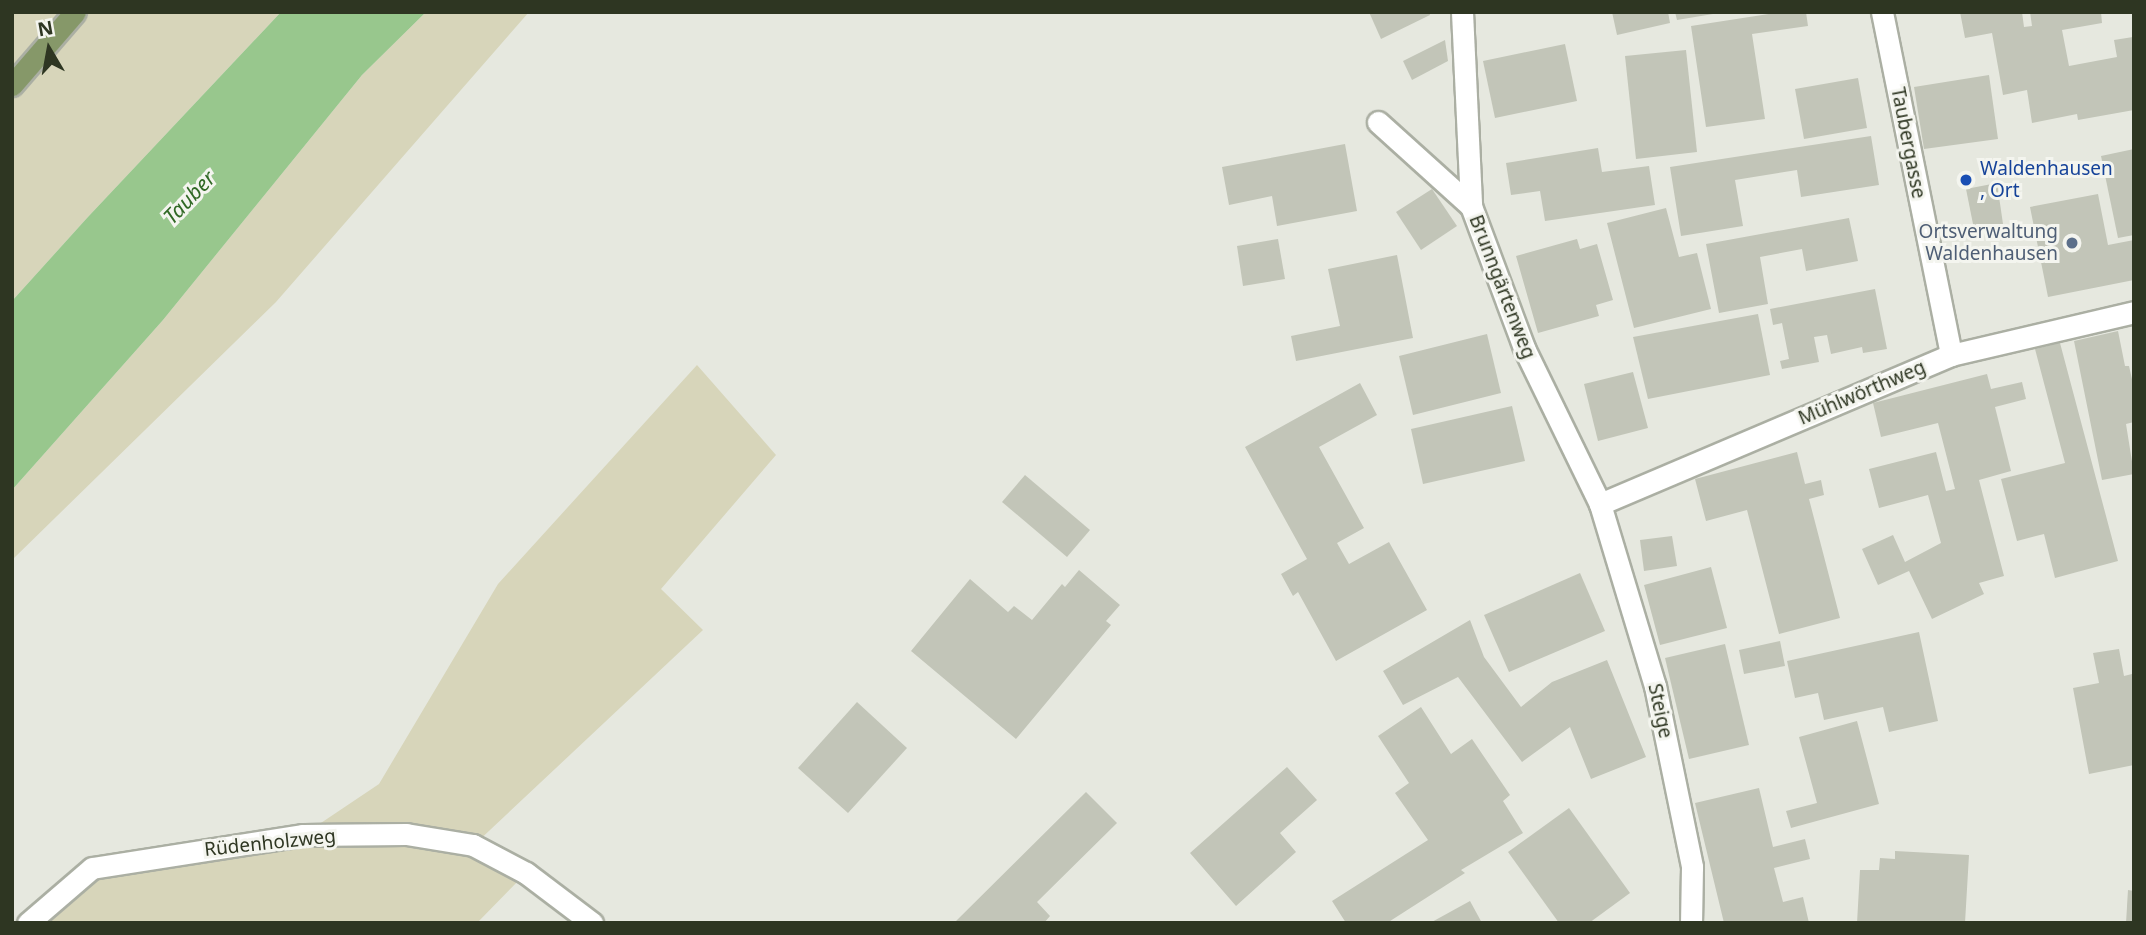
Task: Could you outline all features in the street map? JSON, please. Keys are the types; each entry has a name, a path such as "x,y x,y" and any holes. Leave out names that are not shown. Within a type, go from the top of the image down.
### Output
{"main road":[{"path":"12,85 75,12"}],"street":[{"name":"Brunngärtenweg","path":"1462,12 1471,206 1524,348 1600,504"},
{"name":"Taubergasse","path":"1882,12 1951,355"},
{"path":"1378,122 1471,206"},
{"name":"Mühlwörthweg","path":"1600,504 1951,355 2134,312"},
{"name":"Steige","path":"1600,504 1655,685 1692,867 1691,923"},
{"name":"Rüdenholzweg","path":"28,923 92,868 303,835 406,834 473,845 526,873 592,923"}],"shaded area":[{"path":"12,12 281,12 12,301"},
{"path":"426,12 529,12 276,302 12,560 12,490 163,320 362,75"},
{"path":"697,365 776,455 661,589 703,630 474,845 526,873 477,923 28,923 92,868 303,835 379,784 498,584"}],"water":[{"name":"Tauber","path":"281,12 426,12 362,75 163,320 12,490 12,301"}],"building":[{"path":"1369,12 1429,12 1430,15 1381,39"},
{"path":"1612,12 1668,12 1670,23 1617,35"},
{"path":"1675,12 1713,12 1713,14 1677,20"},
{"path":"1782,12 1806,12 1808,26 1752,34 1765,119 1706,127 1691,26"},
{"path":"1960,12 2022,12 2024,27 2032,26 2030,12 2101,12 2102,23 2062,30 2069,66 2117,57 2114,40 2133,37 2134,110 2078,120 2077,114 2032,123 2027,90 2003,95 1992,33 1965,38"},
{"path":"1445,40 1448,61 1412,80 1403,61"},
{"path":"1565,44 1577,101 1495,118 1483,61"},
{"path":"1686,50 1697,152 1636,159 1625,56"},
{"path":"1989,75 1998,139 1924,149 1914,87"},
{"path":"1858,78 1867,128 1804,139 1795,89"},
{"path":"1871,136 1879,185 1801,197 1797,170 1735,180 1743,226 1681,236 1670,167"},
{"path":"1345,144 1357,211 1277,226 1272,196 1229,205 1222,167"},
{"path":"1598,148 1602,172 1649,166 1655,205 1545,221 1540,191 1511,195 1506,163"},
{"path":"2134,149 2134,235 2118,238 2101,156"},
{"path":"1997,183 2003,224 1974,229 1966,189"},
{"path":"1432,189 1457,226 1421,250 1396,212"},
{"name":"Ortsverwaltung Waldenhausen","path":"2098,194 2108,245 2134,240 2134,280 2048,297 2030,207"},
{"path":"1666,208 1679,257 1697,253 1711,309 1634,328 1607,223"},
{"path":"1849,218 1858,261 1806,271 1802,249 1760,257 1768,304 1719,313 1706,244"},
{"path":"1278,239 1285,279 1243,286 1237,246"},
{"path":"1577,239 1580,249 1597,244 1613,300 1596,305 1599,316 1538,333 1516,256"},
{"path":"1397,255 1413,338 1296,361 1291,336 1340,326 1328,269"},
{"path":"1875,289 1887,349 1863,353 1862,347 1831,354 1827,335 1814,337 1819,362 1782,369 1780,361 1789,359 1782,323 1773,325 1770,309"},
{"path":"1758,314 1770,375 1648,399 1633,337"},
{"path":"2118,331 2125,366 2129,366 2134,388 2134,422 2126,424 2134,474 2102,480 2074,341"},
{"path":"1487,334 1501,393 1413,415 1399,356"},
{"path":"2060,343 2118,561 2055,578 2044,534 2017,541 2001,479 2065,463 2035,349"},
{"path":"1633,372 1648,428 1598,441 1584,384"},
{"path":"1987,374 1991,389 2022,382 2026,399 1995,407 2011,471 1979,480 2004,576 1979,583 1984,594 1932,619 1909,571 1878,585 1862,549 1893,535 1905,562 1941,543 1928,495 1879,508 1869,469 1936,452 1946,491 1955,489 1938,423 1881,437 1873,403"},
{"path":"1360,383 1377,415 1319,447 1364,528 1337,543 1349,564 1389,542 1427,610 1336,661 1298,592 1293,596 1281,574 1307,559 1245,447"},
{"path":"1512,406 1525,461 1423,484 1411,429"},
{"path":"1797,452 1805,484 1821,480 1824,495 1809,499 1840,618 1779,634 1747,510 1706,521 1695,479"},
{"path":"1025,475 1090,530 1067,557 1002,502"},
{"path":"1672,536 1677,566 1644,571 1640,540"},
{"path":"1711,567 1727,628 1660,645 1644,585"},
{"path":"1079,570 1120,605 1106,621 1111,625 1016,739 911,651 970,579 1008,612 1014,606 1032,620 1062,584 1065,587"},
{"path":"1580,573 1605,631 1509,672 1484,615"},
{"path":"1470,620 1484,657 1521,707 1552,682 1607,660 1646,757 1591,779 1570,727 1522,762 1458,677 1403,705 1383,671"},
{"path":"1919,632 1938,721 1889,732 1883,707 1824,720 1818,693 1795,698 1787,661"},
{"path":"1780,641 1785,666 1744,674 1739,650"},
{"path":"1725,644 1749,745 1689,759 1665,658"},
{"path":"2119,649 2124,676 2132,674 2134,681 2134,765 2089,774 2073,688 2099,683 2093,653"},
{"path":"857,702 907,748 848,813 798,768"},
{"path":"1421,707 1451,754 1472,739 1510,795 1503,801 1523,833 1461,870 1465,873 1387,923 1346,923 1332,901 1428,840 1395,793 1409,783 1378,736"},
{"path":"1857,721 1879,804 1791,828 1786,811 1817,803 1799,737"},
{"path":"1287,767 1317,800 1280,833 1296,852 1236,906 1190,853"},
{"path":"1759,788 1773,847 1805,839 1810,859 1774,868 1783,902 1803,897 1809,923 1724,923 1695,803"},
{"path":"1086,792 1117,823 1037,902 1050,916 1044,923 954,923"},
{"path":"1569,808 1630,893 1589,923 1559,923 1508,852"},
{"path":"1895,851 1969,855 1965,923 1857,923 1860,870 1879,870 1880,858 1895,859"},
{"path":"2128,890 2134,891 2134,923 2126,923"},
{"path":"1470,901 1482,923 1430,923"}],"place":[{"name":"Waldenhausen , Ort","path":"1966,180"},
{"name":"Ortsverwaltung Waldenhausen","path":"2072,243"}]}
